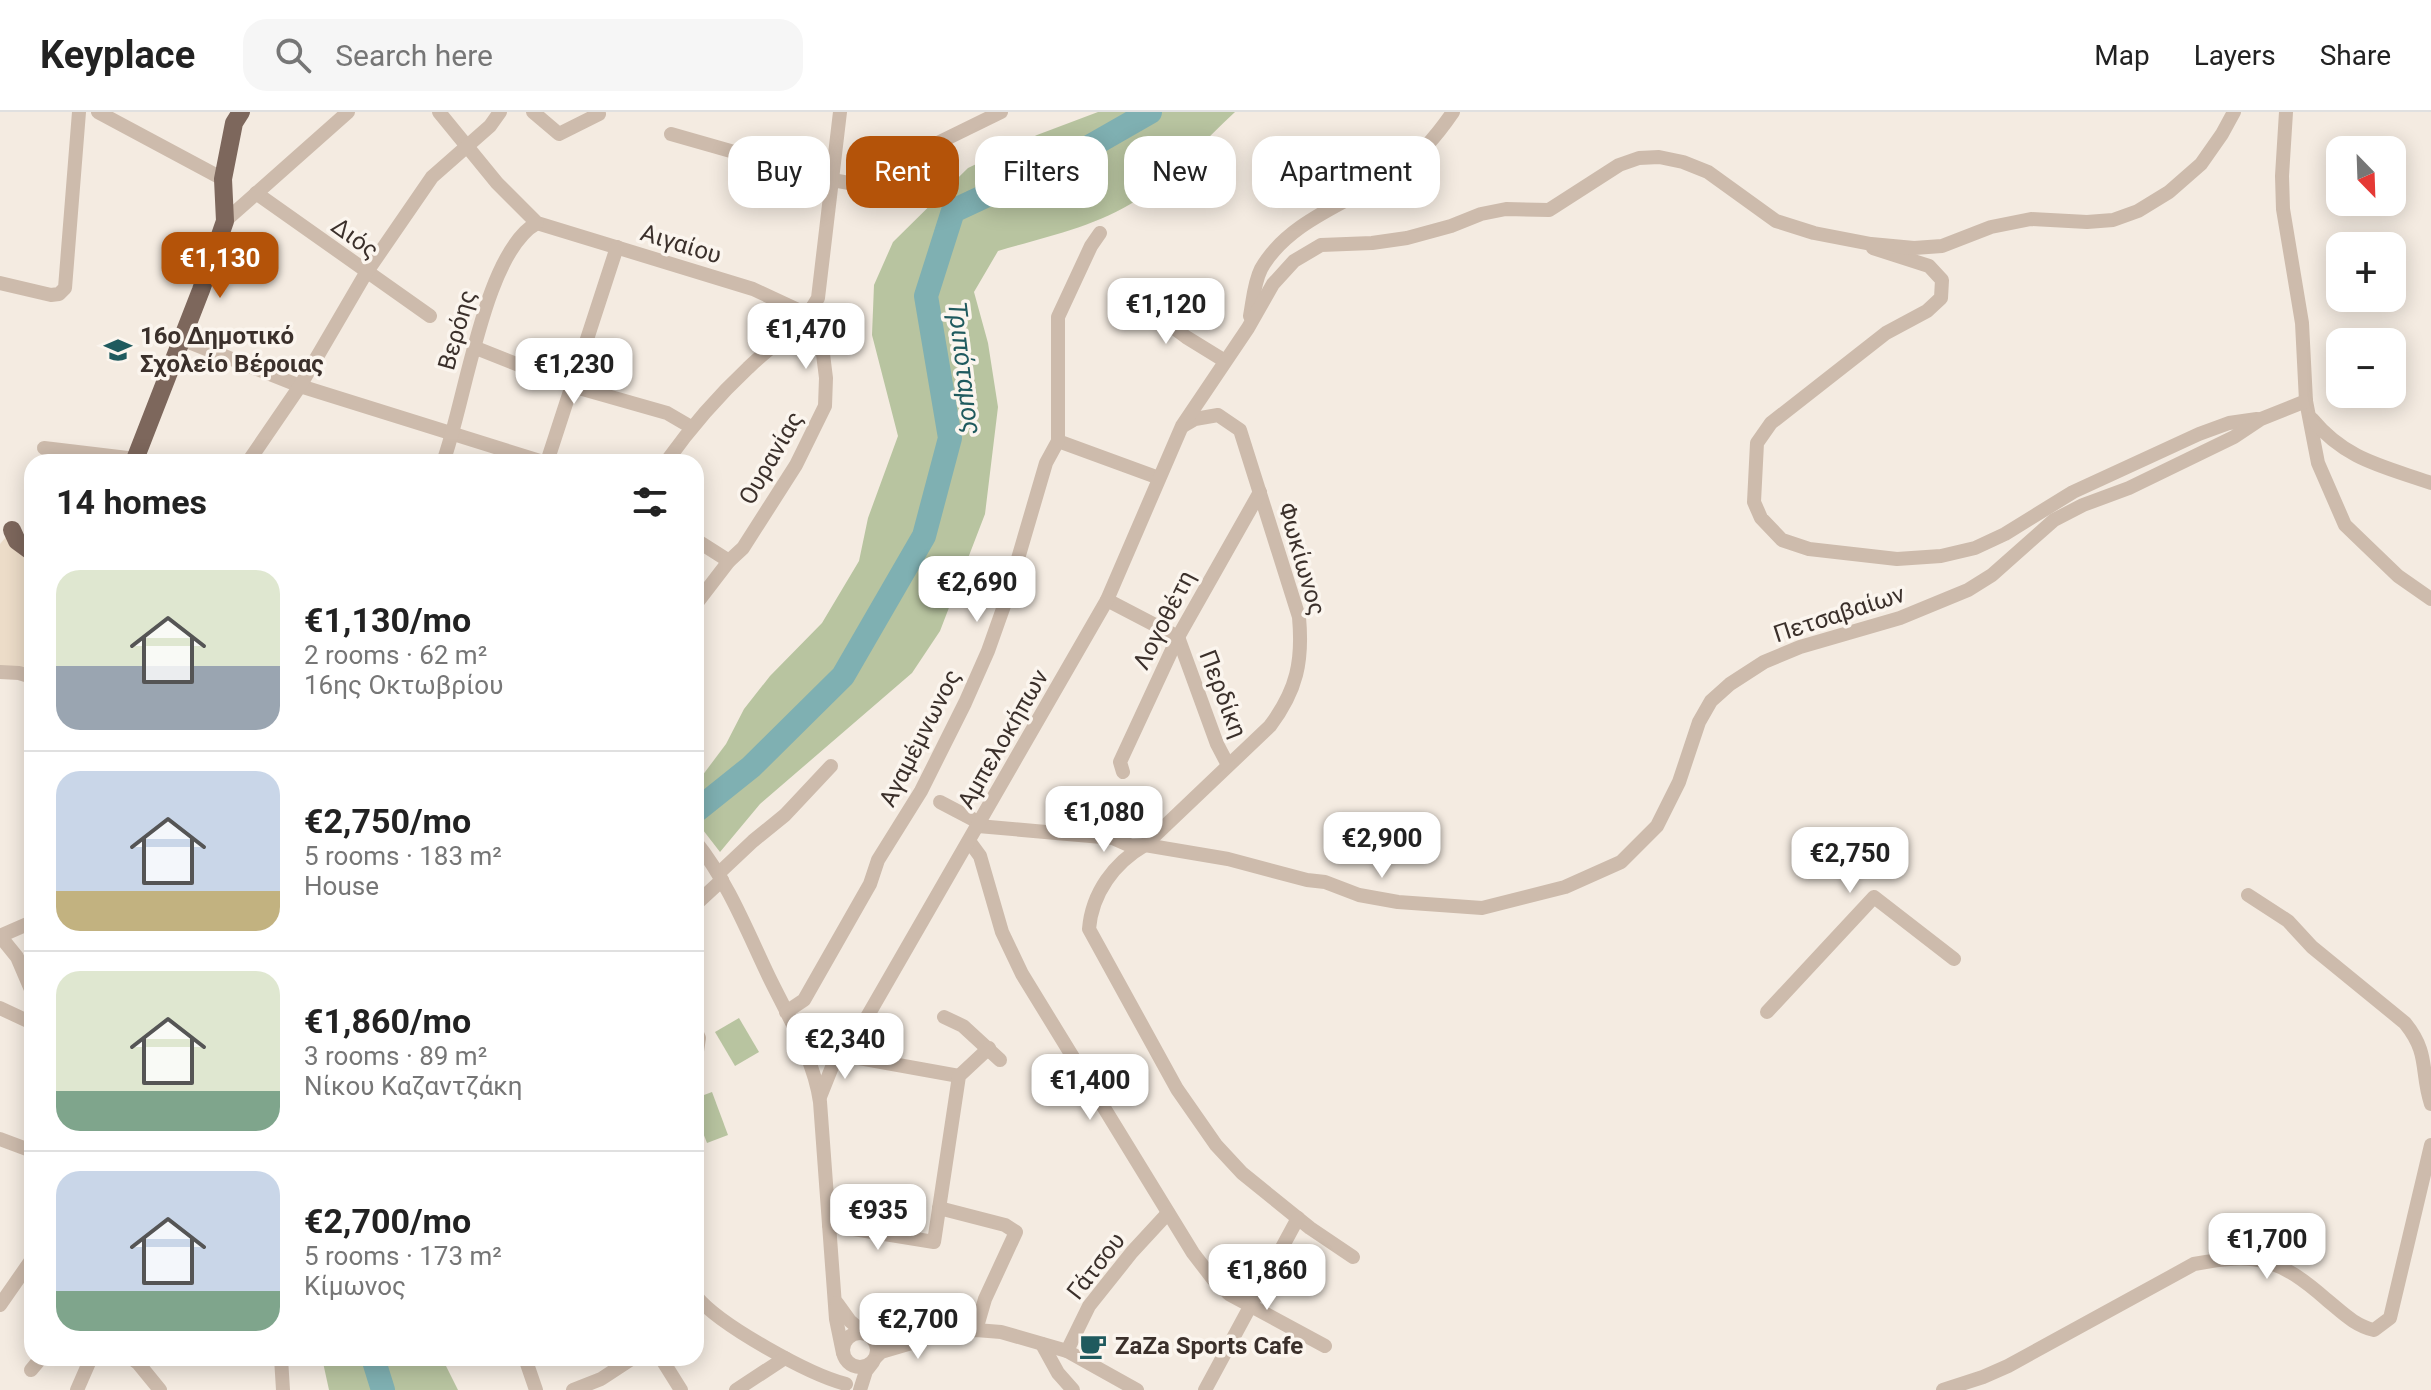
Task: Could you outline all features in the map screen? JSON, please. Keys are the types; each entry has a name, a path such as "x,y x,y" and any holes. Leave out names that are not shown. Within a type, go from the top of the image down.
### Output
{"main road":[{"path":"137,454 225,221 223,179 234,123 241,112"},
{"path":"4,531 24,533"},
{"path":"4,531 24,546"}],"street":[{"path":"0,283 51,295 59,294 65,288 79,112"},
{"path":"98,112 223,179"},
{"path":"225,221 348,112"},
{"path":"439,112 497,183 537,223"},
{"path":"253,454 300,386 366,273 432,177 490,126 500,112"},
{"path":"533,112 559,134 599,114"},
{"path":"672,454 691,427 751,364 809,315 818,298 840,112"},
{"path":"671,134 832,180 861,185 871,182 905,159 1001,112"},
{"path":"1248,328 1255,285 1260,270 1270,256 1298,228 1400,169 1425,150 1453,112"},
{"path":"1860,242 1914,248 1942,246 1991,227 2031,219 2113,220 2138,211 2169,192 2201,164 2234,112"},
{"path":"2286,112 2283,209 2302,323 2308,408 2318,463 2345,525 2398,576 2431,599"},
{"name":"Αμπελοκήπων","path":"820,1097 838,1052 865,1019 1107,600 1182,426 1248,328 1273,284 1294,261 1321,245 1407,238 1506,209 1549,210 1619,165 1639,158 1659,157 1708,172 1776,221 1814,233 1860,242"},
{"name":"Διός","path":"256,193 430,316"},
{"name":"Αιγαίου","path":"537,223 753,289 809,315"},
{"name":"Βερόης","path":"446,454 497,275 518,239 526,229 537,223"},
{"name":"Αγαμέμνωνος","path":"790,1019 807,996 871,882 878,860 921,791 988,651 1046,463 1058,441 1059,314 1100,233"},
{"path":"1860,242 1891,256 1929,266 1942,280 1941,298 1927,311 1886,333 1771,423 1757,443 1754,502 1761,518 1782,540 1809,549 1897,559 1941,556 1975,548 2005,534 2073,492 2185,440 2229,423 2261,419"},
{"path":"548,454 617,247"},
{"path":"1132,297 1225,361"},
{"name":"Ουρανίας","path":"704,594 743,548 796,465 825,406 822,346 809,315"},
{"path":"181,339 300,386 518,454"},
{"path":"476,348 572,386 667,413 691,427"},
{"path":"2308,408 2328,438 2353,455 2431,483"},
{"name":"Πετσαβαίων","path":"979,825 1113,838 1131,846 1145,845 1228,859 1325,882 1359,895 1398,902 1482,908 1565,887 1621,862 1657,826 1679,782 1699,722 1711,701 1730,684 1764,662 1800,647 1900,618 1968,590 1992,575 2054,520 2234,437 2261,419 2308,408"},
{"name":"Φωκίωνος","path":"1182,426 1195,419 1218,415 1240,430 1299,617 1302,649 1285,706 1270,726 1145,845 1126,856 1091,909 1089,929 1172,1080 1201,1125 1242,1173 1353,1257"},
{"path":"1058,441 1159,478"},
{"path":"44,448 90,454"},
{"name":"Λογοθέτη","path":"1123,772 1120,762 1178,637 1260,492"},
{"path":"704,545 729,561"},
{"path":"1107,600 1178,637"},
{"name":"Περδίκη","path":"1178,637 1217,744 1228,765"},
{"path":"0,672 24,675"},
{"path":"704,893 719,873 785,815 831,766"},
{"path":"940,802 979,825"},
{"path":"969,841 982,860 1002,932 1014,958 1168,1213 1213,1279 1229,1294 1325,1346"},
{"path":"704,853 719,873 790,1019 820,1097 837,1324 851,1388"},
{"path":"2248,895 2288,921 2312,947 2405,1023 2421,1048 2431,1104"},
{"path":"1767,1012 1874,897 1954,959"},
{"path":"24,926 0,936 17,957 24,973"},
{"path":"0,1008 24,1019"},
{"path":"944,1017 963,1026 1000,1060"},
{"path":"790,1019 807,1038 819,1041"},
{"path":"805,1054 819,1041 836,1036 865,1019"},
{"path":"829,1225 934,1242 959,1076 989,1048"},
{"path":"805,1054 838,1052 959,1076"},
{"path":"3,1145 24,1149"},
{"path":"1943,1390 2008,1366 2194,1264 2223,1259 2249,1258 2270,1262 2307,1283 2357,1325 2374,1330 2390,1318 2431,1145"},
{"path":"939,1208 1005,1225 1016,1232 985,1299 976,1330"},
{"name":"Γάτσου","path":"1067,1351 1089,1306 1168,1213"},
{"path":"1205,1390 1298,1218"},
{"path":"0,1305 24,1274"},
{"path":"704,1303 785,1358 825,1379 851,1388"},
{"path":"837,1303 850,1321 875,1341 874,1360"},
{"path":"844,1355 849,1337 865,1334 1001,1332 1067,1351 1137,1390"},
{"path":"851,1388 881,1352 940,1334"},
{"path":"1042,1344 1058,1373 1073,1390"},
{"path":"844,1355 858,1367 874,1360"},
{"path":"736,1390 785,1358"},
{"path":"77,1390 88,1366"},
{"path":"142,1366 160,1390"},
{"path":"282,1366 283,1390"},
{"path":"528,1366 536,1390"},
{"path":"573,1390 601,1379 621,1366"},
{"path":"666,1366 681,1390"}],"green space":[{"path":"1098,112 1235,112 1210,136 1124,136 1124,207 1087,224 998,251 974,292 988,343 998,407 985,514 940,631 912,673 760,804 720,852 704,831 704,773 726,744 744,709 770,676 822,623 859,561 868,518 898,436 872,335 874,285 893,242 927,208 959,208 959,177 975,165 975,208 1108,208 1108,136 1035,136"},
{"path":"739,1018 759,1052 735,1066 715,1032"},
{"path":"712,1092 728,1135 707,1143 704,1135 704,1095"},
{"path":"324,1366 446,1366 458,1390 329,1390"}],"shaded area":[{"path":"12,530 24,543 24,676 0,672 0,544"}],"waterway":[{"name":"Τριπόταμος","path":"704,805 751,767 843,676 924,536 950,438 926,296 953,211 1082,151 1150,112"},
{"name":"Τριπόταμος","path":"376,1366 383,1390"}],"place":[{"name":"16ο Δημοτικό Σχολείο Βέροιας","path":"118,350"},
{"name":"ZaZa Sports Cafe","path":"1093,1346"}]}
